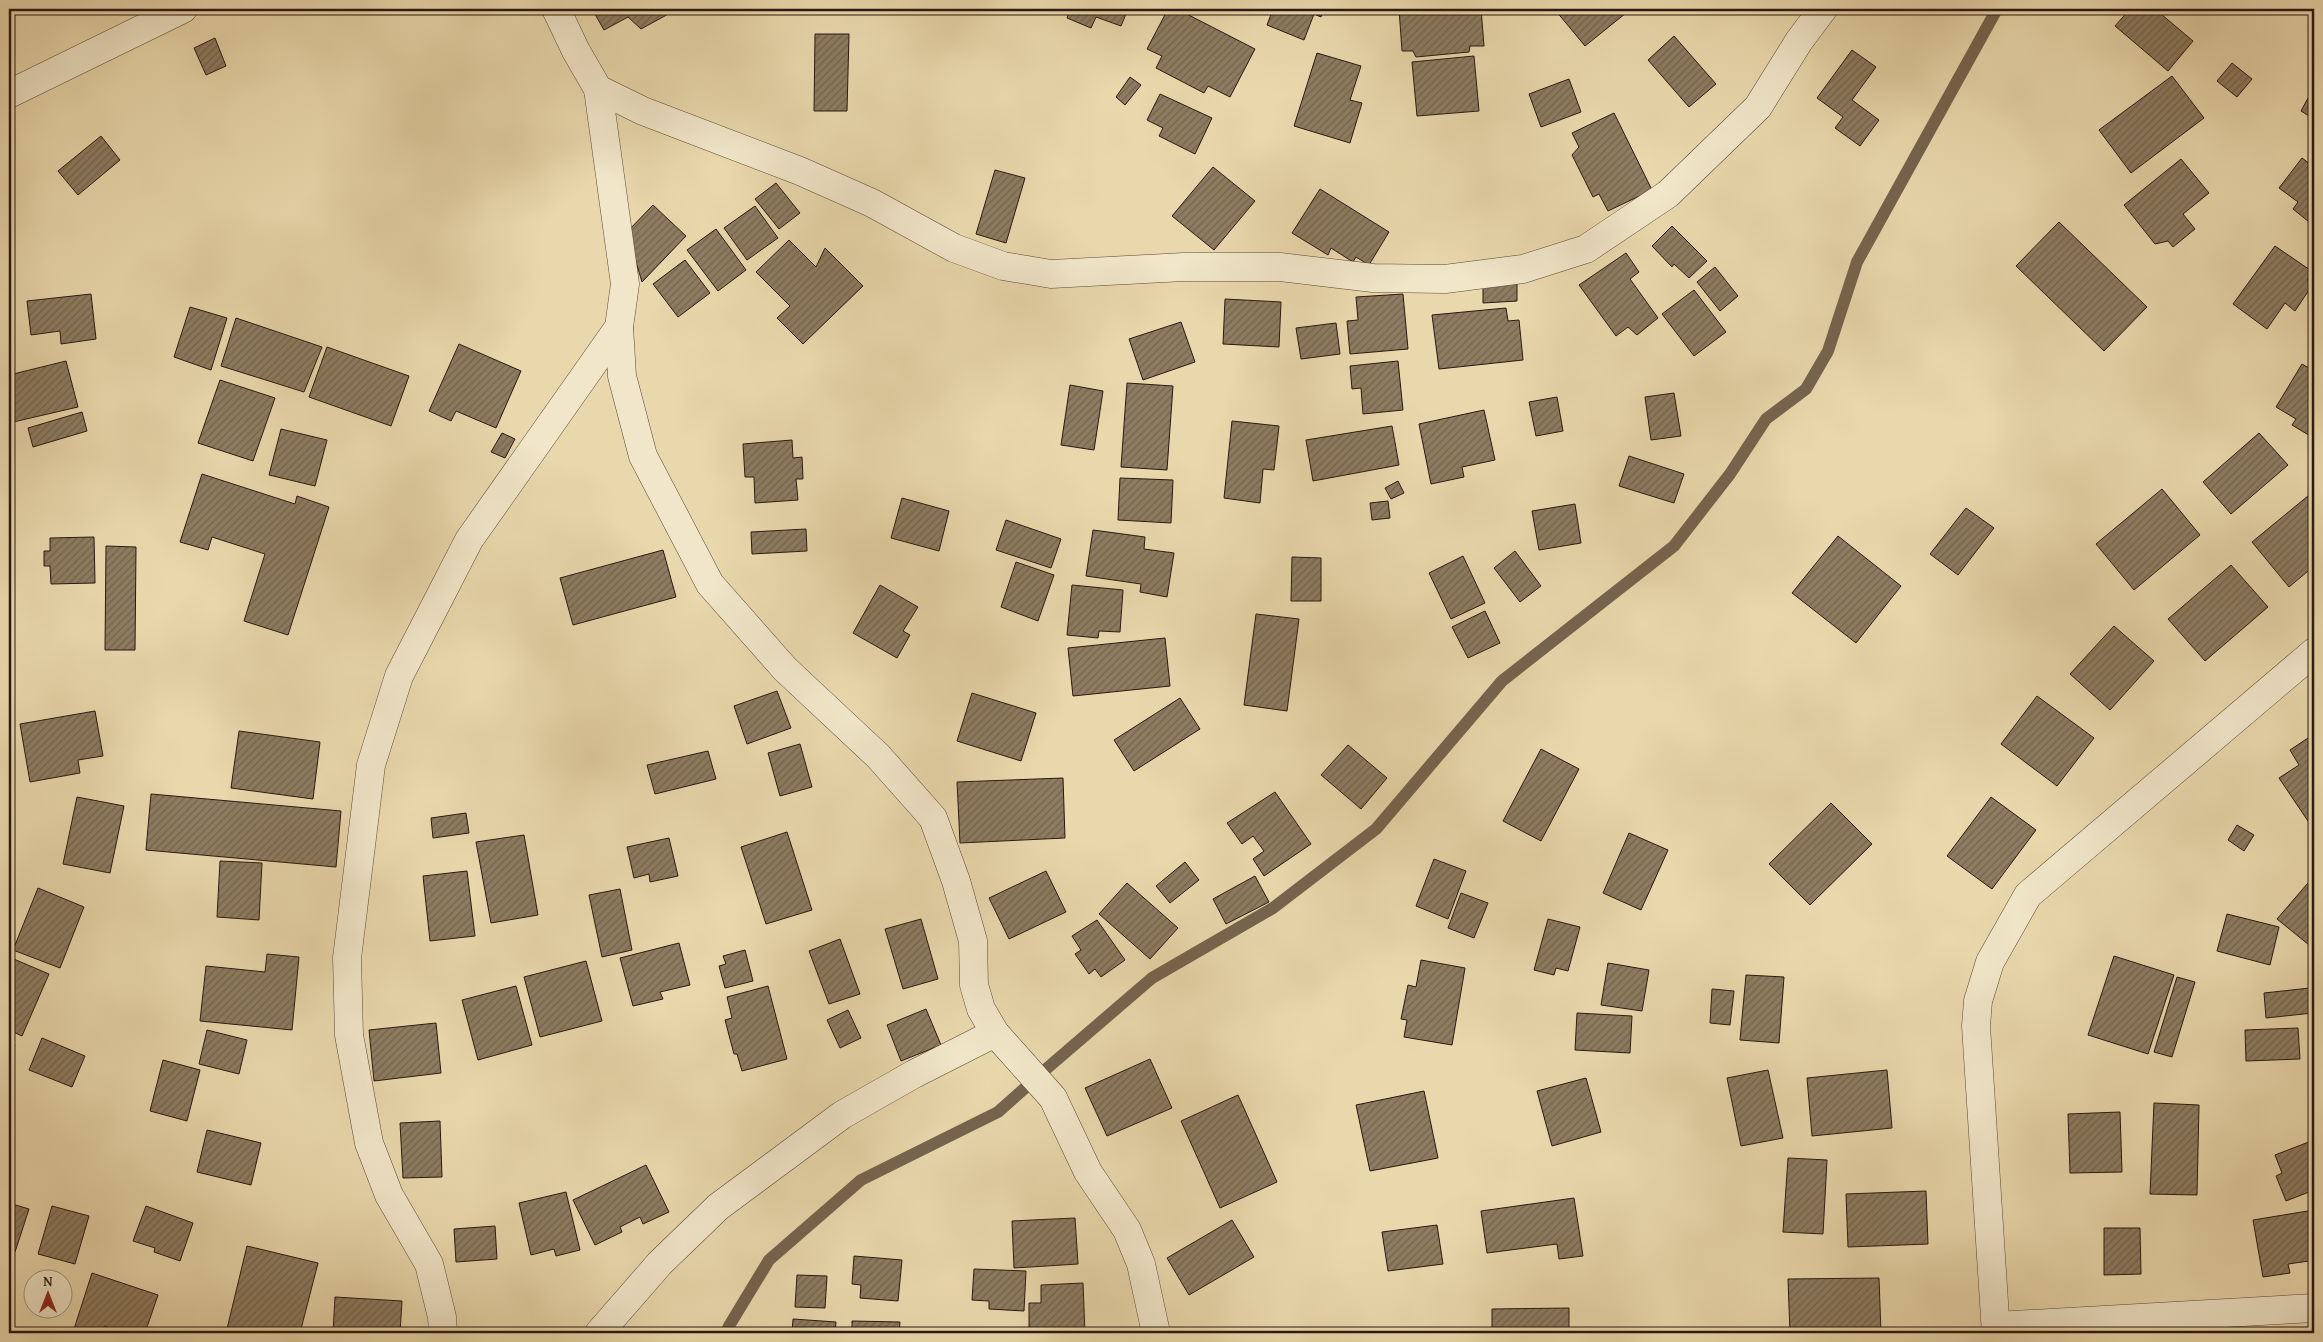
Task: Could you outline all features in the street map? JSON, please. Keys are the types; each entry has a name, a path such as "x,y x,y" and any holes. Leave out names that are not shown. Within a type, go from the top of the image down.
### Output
{"street":[{"path":"9,94 183,9"},
{"path":"556,9 576,51 598,89 625,284 619,327 622,376 643,456 710,584 785,669 878,756 933,818 956,881 973,941 974,984 981,1009 995,1033 1053,1098 1088,1172 1128,1230 1141,1264 1156,1333"},
{"path":"598,89 642,111 810,175 872,203 954,248 1003,266 1051,274 1184,267 1280,267 1373,278 1445,279 1523,269 1586,249 1668,194 1758,107 1799,41 1823,9"},
{"path":"443,1333 442,1317 429,1264 389,1195 369,1144 349,1035 347,958 371,765 399,676 469,540 619,327"},
{"path":"2314,652 2028,896 1990,962 1978,1002 1976,1026 1996,1330 2314,1308"},
{"path":"599,1333 660,1263 718,1207 842,1114 914,1074 995,1033"}],"building":[{"path":"592,9 670,9 672,12 641,29 628,17 604,30"},
{"path":"1070,9 1128,9 1121,26 1096,17 1091,28 1067,18"},
{"path":"1168,9 1177,9 1255,49 1230,97 1208,86 1204,93 1156,68 1162,56 1147,49"},
{"path":"1273,9 1324,9 1321,17 1314,14 1304,40 1267,25"},
{"path":"1399,9 1481,9 1484,46 1470,46 1469,52 1416,57 1413,51 1402,51"},
{"path":"1559,9 1631,9 1585,46 1556,11"},
{"path":"2130,9 2155,9 2193,41 2168,71 2115,26"},
{"path":"815,34 849,34 847,111 814,111"},
{"path":"1674,36 1716,84 1689,107 1648,60"},
{"path":"215,38 226,66 206,75 194,48"},
{"path":"1852,50 1876,67 1852,100 1879,120 1860,146 1835,128 1843,117 1817,98"},
{"path":"1317,53 1361,66 1350,100 1362,103 1350,143 1294,126"},
{"path":"1474,56 1479,111 1417,116 1412,62"},
{"path":"2232,63 2252,79 2237,97 2217,81"},
{"path":"2172,76 2204,118 2131,173 2099,130"},
{"path":"1130,77 1141,85 1125,105 1116,97"},
{"path":"1569,79 1581,112 1541,127 1529,94"},
{"path":"2314,87 2314,119 2301,111"},
{"path":"1160,94 1212,118 1195,154 1159,136 1163,128 1147,120"},
{"path":"1614,113 1652,190 1608,211 1599,194 1593,197 1572,155 1579,147 1572,133"},
{"path":"101,136 120,160 78,195 58,171"},
{"path":"2302,158 2314,167 2314,226 2293,209 2298,202 2279,188"},
{"path":"2181,159 2209,193 2183,214 2195,229 2173,247 2168,241 2155,244 2124,205"},
{"path":"1213,167 1255,201 1214,250 1172,216"},
{"path":"995,170 1025,178 1006,243 976,234"},
{"path":"776,183 800,213 779,229 755,199"},
{"path":"1320,189 1389,232 1369,265 1356,257 1353,262 1331,248 1328,255 1292,233"},
{"path":"653,205 686,236 642,282 627,232"},
{"path":"755,206 778,238 747,260 724,228"},
{"path":"2059,222 2147,307 2104,351 2016,266"},
{"path":"1672,226 1707,261 1689,278 1674,264 1672,267 1652,246"},
{"path":"716,229 746,270 718,291 687,250"},
{"path":"789,240 816,267 825,248 863,286 803,344 777,318 790,306 756,272"},
{"path":"2275,246 2313,272 2307,280 2313,284 2295,311 2285,303 2267,329 2233,304"},
{"path":"1626,253 1639,272 1630,279 1658,318 1637,335 1628,327 1616,336 1579,285"},
{"path":"685,260 710,293 678,317 653,284"},
{"path":"1715,267 1738,296 1720,311 1697,282"},
{"path":"1517,281 1517,301 1483,303 1483,283"},
{"path":"1694,290 1726,332 1694,356 1662,314"},
{"path":"91,294 96,339 61,344 60,331 31,335 27,301"},
{"path":"1403,294 1408,349 1350,354 1347,321 1358,320 1356,297"},
{"path":"1225,299 1281,302 1279,347 1223,344"},
{"path":"190,307 227,318 211,370 174,357"},
{"path":"1506,308 1508,321 1519,320 1523,360 1439,369 1432,315"},
{"path":"236,318 322,347 304,392 221,366"},
{"path":"1181,322 1195,362 1143,380 1129,339"},
{"path":"1336,323 1340,354 1301,359 1296,328"},
{"path":"459,344 521,371 496,428 456,411 451,421 429,411"},
{"path":"327,347 409,376 391,426 309,397"},
{"path":"66,361 78,407 9,423 9,375"},
{"path":"1398,361 1403,410 1363,414 1361,388 1352,389 1350,366"},
{"path":"2302,364 2314,371 2314,436 2312,437 2292,425 2296,419 2276,407"},
{"path":"220,380 275,398 253,461 198,443"},
{"path":"1127,383 1173,386 1167,470 1121,467"},
{"path":"1070,385 1103,391 1094,450 1061,445"},
{"path":"1674,393 1681,436 1651,440 1645,397"},
{"path":"1557,397 1563,431 1536,436 1529,402"},
{"path":"1484,410 1495,460 1462,467 1464,477 1431,484 1419,424"},
{"path":"82,412 87,431 33,447 28,428"},
{"path":"1232,421 1279,426 1274,470 1263,469 1260,503 1224,498"},
{"path":"1392,426 1399,465 1313,481 1306,440"},
{"path":"281,429 327,440 315,486 269,475"},
{"path":"502,433 515,439 505,458 491,452"},
{"path":"2259,433 2288,465 2231,514 2203,482"},
{"path":"792,440 793,458 802,457 803,479 796,479 798,500 755,503 754,477 745,477 743,444"},
{"path":"1629,456 1684,474 1674,503 1619,486"},
{"path":"202,474 295,504 297,496 329,507 288,635 244,621 265,554 212,537 208,550 180,542"},
{"path":"1120,478 1173,480 1171,523 1118,520"},
{"path":"1398,481 1404,493 1391,499 1385,488"},
{"path":"2162,489 2200,535 2134,590 2096,544"},
{"path":"2314,491 2314,566 2289,587 2252,542"},
{"path":"902,498 949,511 939,551 891,538"},
{"path":"1388,501 1390,518 1372,520 1370,503"},
{"path":"1575,504 1581,543 1539,550 1532,511"},
{"path":"1966,508 1994,528 1958,575 1930,554"},
{"path":"1006,520 1061,539 1051,568 996,550"},
{"path":"806,529 807,551 752,554 751,532"},
{"path":"1093,530 1145,537 1144,549 1174,553 1167,597 1140,592 1141,584 1086,576"},
{"path":"1838,536 1901,586 1856,643 1792,593"},
{"path":"94,537 95,583 51,584 50,566 44,566 44,551 50,551 50,538"},
{"path":"106,546 136,547 135,650 105,650"},
{"path":"663,550 676,597 573,625 560,578"},
{"path":"1515,551 1541,586 1520,602 1494,568"},
{"path":"1463,556 1485,603 1451,619 1429,573"},
{"path":"1292,557 1321,558 1321,601 1291,601"},
{"path":"1016,562 1054,575 1038,621 1001,607"},
{"path":"2231,565 2268,607 2205,661 2168,619"},
{"path":"880,585 918,607 903,631 910,635 897,658 853,633"},
{"path":"1072,585 1123,590 1120,632 1099,631 1098,638 1067,635"},
{"path":"1485,611 1500,643 1468,658 1452,627"},
{"path":"1256,614 1299,619 1287,711 1244,705"},
{"path":"2114,626 2154,661 2110,710 2070,674"},
{"path":"1165,638 1170,686 1073,696 1068,648"},
{"path":"777,691 791,728 747,744 734,706"},
{"path":"972,693 1036,713 1021,761 957,741"},
{"path":"2037,696 2094,738 2057,786 2001,744"},
{"path":"1180,698 1200,729 1134,771 1114,740"},
{"path":"95,711 103,756 78,760 80,773 30,782 20,724"},
{"path":"239,731 320,742 313,799 231,788"},
{"path":"2314,734 2314,830 2279,778 2299,765 2290,750"},
{"path":"800,744 812,787 780,796 768,753"},
{"path":"1348,745 1387,778 1361,809 1321,775"},
{"path":"1541,749 1579,769 1541,841 1503,821"},
{"path":"708,751 716,779 655,794 647,765"},
{"path":"1063,778 1065,838 960,843 957,782"},
{"path":"1275,792 1311,844 1264,876 1253,859 1264,851 1253,836 1242,844 1227,823"},
{"path":"151,794 341,811 336,867 146,850"},
{"path":"77,797 124,806 110,873 63,864"},
{"path":"1991,797 2036,830 1992,889 1947,856"},
{"path":"1831,803 1872,844 1810,905 1769,864"},
{"path":"466,813 469,833 433,838 431,818"},
{"path":"2237,825 2254,835 2244,851 2228,840"},
{"path":"787,832 812,910 766,924 741,847"},
{"path":"1629,833 1668,850 1641,910 1603,893"},
{"path":"524,835 538,915 491,923 476,842"},
{"path":"669,838 678,876 650,882 649,874 634,878 627,847"},
{"path":"1434,859 1466,871 1448,919 1416,906"},
{"path":"220,861 262,863 259,920 217,917"},
{"path":"1185,862 1199,880 1170,903 1156,886"},
{"path":"467,871 475,936 430,941 423,876"},
{"path":"1046,871 1066,912 1009,939 989,898"},
{"path":"1255,876 1269,902 1226,924 1213,899"},
{"path":"2314,876 2314,949 2277,919"},
{"path":"1127,883 1178,928 1150,959 1099,914"},
{"path":"38,888 84,907 60,968 13,950"},
{"path":"620,889 632,950 602,957 589,895"},
{"path":"1461,893 1488,903 1474,938 1448,928"},
{"path":"2227,914 2279,927 2270,965 2217,951"},
{"path":"921,919 938,979 903,989 885,929"},
{"path":"1548,919 1580,927 1568,971 1556,968 1554,975 1534,970"},
{"path":"1097,920 1125,960 1101,977 1095,969 1089,974 1075,954 1081,950 1072,936"},
{"path":"840,939 860,994 829,1004 809,951"},
{"path":"679,943 690,985 660,992 663,999 633,1006 620,958"},
{"path":"745,950 753,981 725,988 719,966 726,964 723,956"},
{"path":"267,954 299,957 292,1030 200,1021 206,966 265,972"},
{"path":"2114,956 2174,975 2148,1054 2088,1035"},
{"path":"9,957 49,974 22,1036 9,1030"},
{"path":"1421,960 1465,968 1452,1045 1404,1037 1407,1020 1401,1019 1408,985 1416,987"},
{"path":"586,961 602,1021 540,1037 524,977"},
{"path":"1608,963 1649,970 1642,1011 1601,1005"},
{"path":"1746,975 1784,977 1779,1043 1740,1040"},
{"path":"2177,977 2195,982 2172,1057 2154,1052"},
{"path":"516,986 532,1045 478,1060 462,1000"},
{"path":"768,986 787,1059 742,1071 737,1054 734,1054 725,1020 732,1018 727,997"},
{"path":"2310,988 2313,1013 2266,1018 2264,993"},
{"path":"1712,989 1734,991 1730,1025 1710,1023"},
{"path":"926,1009 941,1045 901,1061 887,1025"},
{"path":"848,1010 861,1038 840,1048 827,1020"},
{"path":"1577,1013 1632,1016 1630,1053 1575,1050"},
{"path":"436,1023 441,1073 374,1081 369,1030"},
{"path":"2298,1028 2300,1059 2246,1061 2245,1030"},
{"path":"207,1030 247,1040 239,1074 199,1064"},
{"path":"42,1038 85,1056 72,1087 29,1070"},
{"path":"9,1043 15,1045 9,1062"},
{"path":"1150,1059 1172,1108 1107,1136 1085,1088"},
{"path":"163,1060 200,1070 187,1121 150,1111"},
{"path":"1768,1070 1783,1138 1741,1146 1727,1078"},
{"path":"1887,1070 1892,1128 1812,1136 1807,1078"},
{"path":"1586,1078 1601,1132 1552,1146 1537,1091"},
{"path":"1424,1091 1438,1158 1370,1171 1356,1105"},
{"path":"1238,1095 1277,1182 1220,1208 1181,1121"},
{"path":"2154,1103 2199,1105 2197,1195 2150,1194"},
{"path":"2120,1112 2122,1172 2070,1173 2068,1114"},
{"path":"440,1121 442,1177 403,1178 400,1123"},
{"path":"207,1130 261,1143 251,1185 197,1172"},
{"path":"2314,1140 2314,1190 2286,1201 2276,1176 2282,1173 2275,1155"},
{"path":"1788,1158 1827,1160 1823,1234 1783,1232"},
{"path":"646,1165 669,1212 643,1224 640,1217 620,1227 622,1232 595,1245 573,1200"},
{"path":"1926,1191 1928,1244 1848,1247 1846,1194"},
{"path":"566,1192 580,1250 556,1256 554,1249 531,1255 519,1203"},
{"path":"1574,1198 1583,1256 1559,1259 1557,1244 1487,1253 1481,1211"},
{"path":"9,1203 29,1209 15,1252 9,1249"},
{"path":"52,1206 89,1216 75,1264 38,1254"},
{"path":"146,1206 193,1223 180,1261 154,1252 155,1248 133,1241"},
{"path":"2314,1210 2314,1267 2310,1268 2309,1261 2288,1264 2290,1273 2263,1277 2253,1220"},
{"path":"1075,1218 1078,1264 1014,1268 1012,1221"},
{"path":"1232,1220 1254,1257 1189,1295 1167,1258"},
{"path":"1437,1225 1443,1264 1388,1271 1382,1232"},
{"path":"495,1226 497,1259 456,1262 454,1229"},
{"path":"2104,1228 2140,1228 2141,1274 2104,1275"},
{"path":"247,1246 318,1263 300,1333 226,1333"},
{"path":"854,1256 902,1260 898,1301 860,1298 861,1285 852,1284"},
{"path":"974,1269 1026,1271 1024,1311 989,1309 989,1301 972,1300"},
{"path":"92,1273 158,1295 145,1333 125,1333 104,1326 102,1333 89,1333 74,1329"},
{"path":"797,1275 827,1276 825,1308 795,1307"},
{"path":"1879,1278 1881,1333 1790,1333 1788,1279"},
{"path":"1083,1283 1085,1333 1029,1333 1029,1303 1041,1303 1041,1285"},
{"path":"335,1297 402,1301 400,1333 333,1333"},
{"path":"1569,1308 1569,1333 1492,1333 1492,1309"},
{"path":"793,1319 836,1322 835,1333 792,1333"},
{"path":"852,1321 900,1322 899,1333 852,1333"}],"waterway":[{"path":"1045,1070 1152,978 1273,908 1376,829 1502,681 1674,546 1730,474 1766,419 1806,389 1828,351 1857,262 1997,9"},
{"path":"726,1333 769,1260 861,1180 998,1112 1025,1088"}]}
